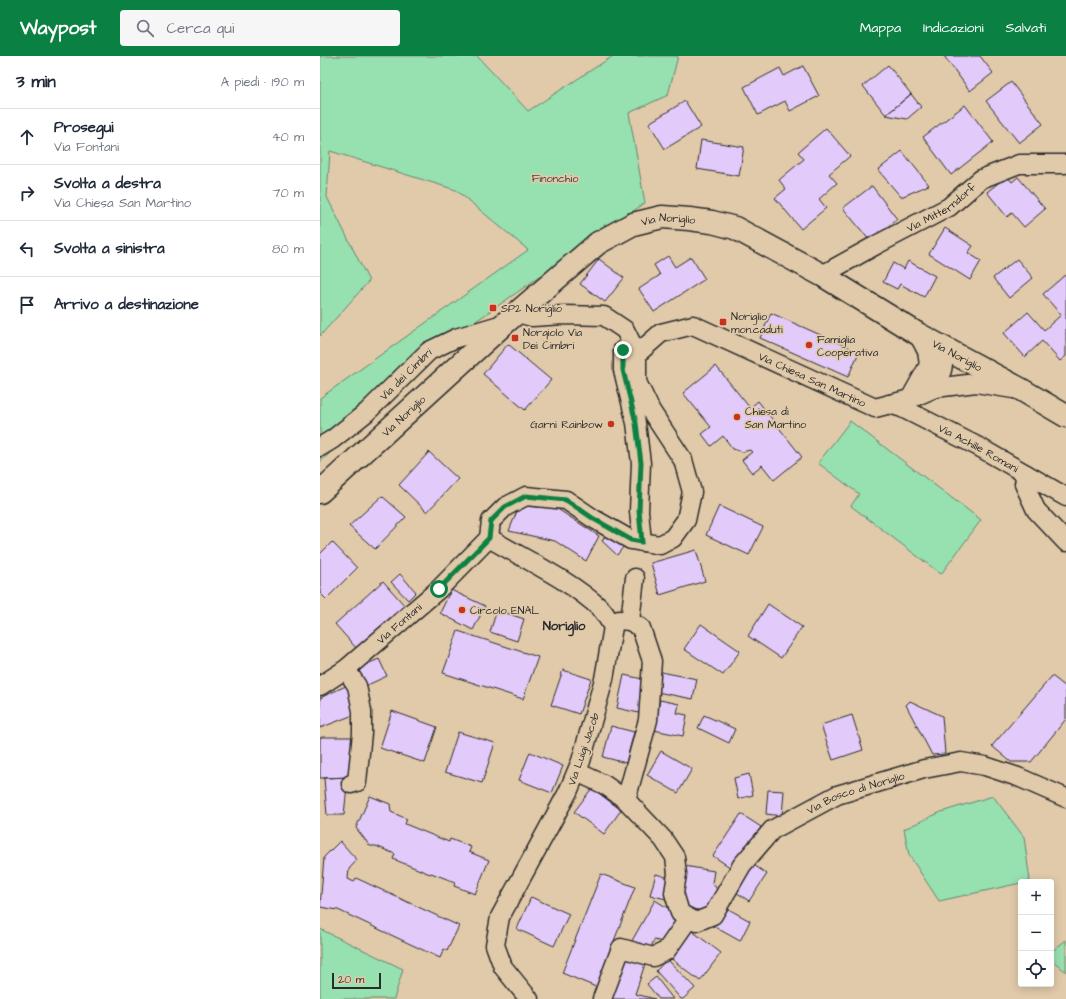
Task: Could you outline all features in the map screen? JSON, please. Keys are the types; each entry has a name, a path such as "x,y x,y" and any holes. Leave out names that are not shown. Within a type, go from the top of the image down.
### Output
{"main road":[{"name":"Via Noriglio","path":"320,492 511,318 598,243 633,224 662,217 712,222 735,228 822,275 918,334 1022,390 1066,416"}],"street":[{"name":"Via Mitterndorf","path":"822,275 949,207 981,180 1019,164 1066,164"},
{"path":"511,318 564,315 604,316 625,330 637,382 651,410 683,460 692,492 686,520 673,538 660,545 631,540 594,519 566,500 526,496 505,507 491,521 489,538 552,574 602,610 608,620 630,621 641,628 652,661 648,720 626,800"},
{"name":"Via dei Cimbri","path":"320,447 333,439 367,412 429,351 456,338 511,318"},
{"name":"Via Chiesa San Martino","path":"630,352 661,333 693,325 875,408 910,399 935,388 976,383 1022,390"},
{"path":"918,334 927,351 929,365"},
{"path":"910,399 929,365 946,349"},
{"path":"935,388 942,370 946,349"},
{"path":"630,352 623,370 636,423 641,463 639,511 642,542"},
{"name":"Via Achille Romani","path":"889,404 902,408 979,447 1066,498"},
{"path":"1026,474 1024,484 1036,510 1066,542"},
{"name":"Via Fontani","path":"320,686 346,669 439,589 489,538"},
{"path":"630,621 635,578"},
{"name":"Via Luigi Jacob","path":"529,999 503,967 495,945 500,917 568,792 577,772 604,679 613,627 608,620"},
{"path":"346,669 357,686 362,711 359,774 357,782 351,784"},
{"name":"Via Bosco di Noriglio","path":"689,918 696,922 713,915 742,865 772,830 837,795 886,779 924,769 961,762 986,766 1018,777 1066,798"},
{"path":"577,772 605,785 626,800 663,840 674,857 677,874 674,893 680,913 689,918 666,951 653,957 621,948 602,999"}],"green space":[{"name":"Finonchio","path":"320,56 477,56 528,111 613,56 678,56 668,95 629,113 645,203 476,321 320,462 320,398 528,250 456,190 330,151 327,197 369,281 320,336"},
{"path":"850,421 981,520 941,574 851,506 859,494 818,463"},
{"path":"993,796 1024,837 1030,879 1018,879 1018,884 939,901 909,855 904,829 941,812"},
{"path":"320,929 403,969 394,999 320,999"},
{"path":"1066,940 1066,972 1054,962 1054,950"}],"building":[{"path":"944,56 980,56 993,73 970,91"},
{"path":"888,65 911,94 886,115 863,86"},
{"path":"803,66 819,96 790,111 785,101 758,115 744,87 780,68 784,76"},
{"path":"1011,82 1043,124 1019,143 986,101"},
{"path":"911,94 921,107 907,119 886,115"},
{"path":"685,101 701,127 665,149 649,123"},
{"path":"965,105 993,142 951,175 923,137"},
{"path":"826,128 850,156 829,174 837,183 819,199 826,208 801,229 775,198 786,189 779,180 804,159 798,152"},
{"path":"701,140 744,147 739,176 697,169"},
{"path":"902,151 929,185 901,197 878,170"},
{"path":"1007,176 1012,182 1018,177 1045,209 1024,227 1012,213 1007,217 987,192"},
{"path":"872,186 897,219 870,241 843,208"},
{"path":"945,228 973,246 968,253 981,261 970,280 929,254"},
{"path":"668,256 675,267 691,257 705,279 654,312 639,289 660,275 654,265"},
{"path":"599,259 624,278 605,302 580,284"},
{"path":"1017,259 1033,278 1009,298 993,278"},
{"path":"908,261 935,276 924,297 900,284 897,289 883,282 893,263 904,269"},
{"path":"1065,275 1066,356 1060,361 1042,341 1025,357 1004,333 1028,312 1044,330 1061,315 1043,294"},
{"name":"Famiglia Cooperativa","path":"771,313 859,352 848,377 760,338"},
{"path":"508,344 551,380 525,410 483,374"},
{"name":"Chiesa di San Martino","path":"716,366 750,408 758,401 802,457 774,480 762,465 752,473 742,460 752,452 750,450 742,452 733,449 723,436 711,446 702,434 711,427 683,393"},
{"path":"429,452 458,479 427,512 399,485"},
{"path":"382,496 406,517 375,549 349,526"},
{"path":"519,506 556,508 599,536 586,561 555,541 509,531"},
{"path":"719,506 763,527 749,555 706,535"},
{"path":"607,533 624,546 617,555 602,541"},
{"path":"332,542 357,568 326,599 320,593 320,554"},
{"path":"696,550 705,581 660,595 651,563"},
{"path":"400,574 416,592 408,600 391,582"},
{"path":"383,581 405,606 357,649 335,624"},
{"name":"Circolo ENAL","path":"451,590 485,606 473,630 440,613"},
{"path":"768,604 802,627 781,658 748,636"},
{"path":"497,610 524,619 517,641 490,632"},
{"path":"701,624 740,651 723,675 684,649"},
{"path":"458,631 538,657 523,699 443,673"},
{"path":"379,659 387,676 361,688 353,670"},
{"path":"563,670 591,679 579,714 551,705"},
{"path":"661,672 697,679 693,699 657,692"},
{"path":"624,675 647,680 639,713 617,708"},
{"path":"1052,676 1066,687 1066,719 1031,762 1011,762 992,746"},
{"path":"348,685 361,712 320,728 320,698"},
{"path":"660,700 679,704 677,713 687,715 683,736 654,730"},
{"path":"910,701 942,716 945,754 932,755 906,705"},
{"path":"392,711 437,727 425,763 380,748"},
{"path":"704,715 735,729 729,743 698,728"},
{"path":"852,715 863,750 833,760 821,725"},
{"path":"611,726 634,732 626,763 603,757"},
{"path":"458,732 495,743 482,783 445,772"},
{"path":"357,737 358,777 320,778 320,738"},
{"path":"661,751 692,769 678,793 647,775"},
{"path":"530,752 563,766 552,793 519,780"},
{"path":"749,774 753,795 738,799 734,778"},
{"path":"348,777 344,815 327,815 324,778"},
{"path":"592,788 621,810 604,834 574,812"},
{"path":"768,790 784,791 782,816 766,814"},
{"path":"370,796 390,804 391,812 407,819 405,824 449,842 450,839 471,847 469,852 489,860 475,894 454,886 455,882 393,859 395,854 376,846 370,846 356,828"},
{"path":"741,814 761,827 733,869 713,856"},
{"path":"340,841 357,860 349,869 348,879 354,882 356,878 459,926 447,951 444,949 440,958 338,910 320,907 324,857"},
{"path":"748,861 767,874 749,901 730,888"},
{"path":"684,866 714,871 712,883 720,893 712,912 685,908 682,897"},
{"path":"601,874 635,887 596,987 562,973"},
{"path":"656,874 672,879 666,899 650,895"},
{"path":"531,897 569,914 554,946 517,929"},
{"path":"655,900 685,919 668,943 654,940 649,952 629,946"},
{"path":"723,906 750,921 740,941 713,926"},
{"path":"688,928 721,953 700,981 668,956"},
{"path":"626,953 647,958 635,994 655,999 610,999"},
{"path":"667,959 695,988 683,999 681,999 656,971"},
{"path":"656,977 673,999 659,999 647,984"}],"place":[{"name":"SP2 Noriglio","path":"493,308"},
{"name":"Noriglio mon.caduti","path":"723,322"},
{"name":"Norgiolo Via Dei Cimbri","path":"515,338"},
{"name":"Famiglia Cooperativa","path":"809,345"},
{"name":"Chiesa di San Martino","path":"737,417"},
{"name":"Garnì Rainbow","path":"611,424"},
{"name":"Circolo ENAL","path":"462,610"}],"district":[{"name":"Noriglio","path":"564,625"}],"route":[{"path":"439,589 489,538 491,521 505,507 526,496 566,500 594,519 631,540 642,542 639,511 641,463 636,423 623,370 623,350"}]}
